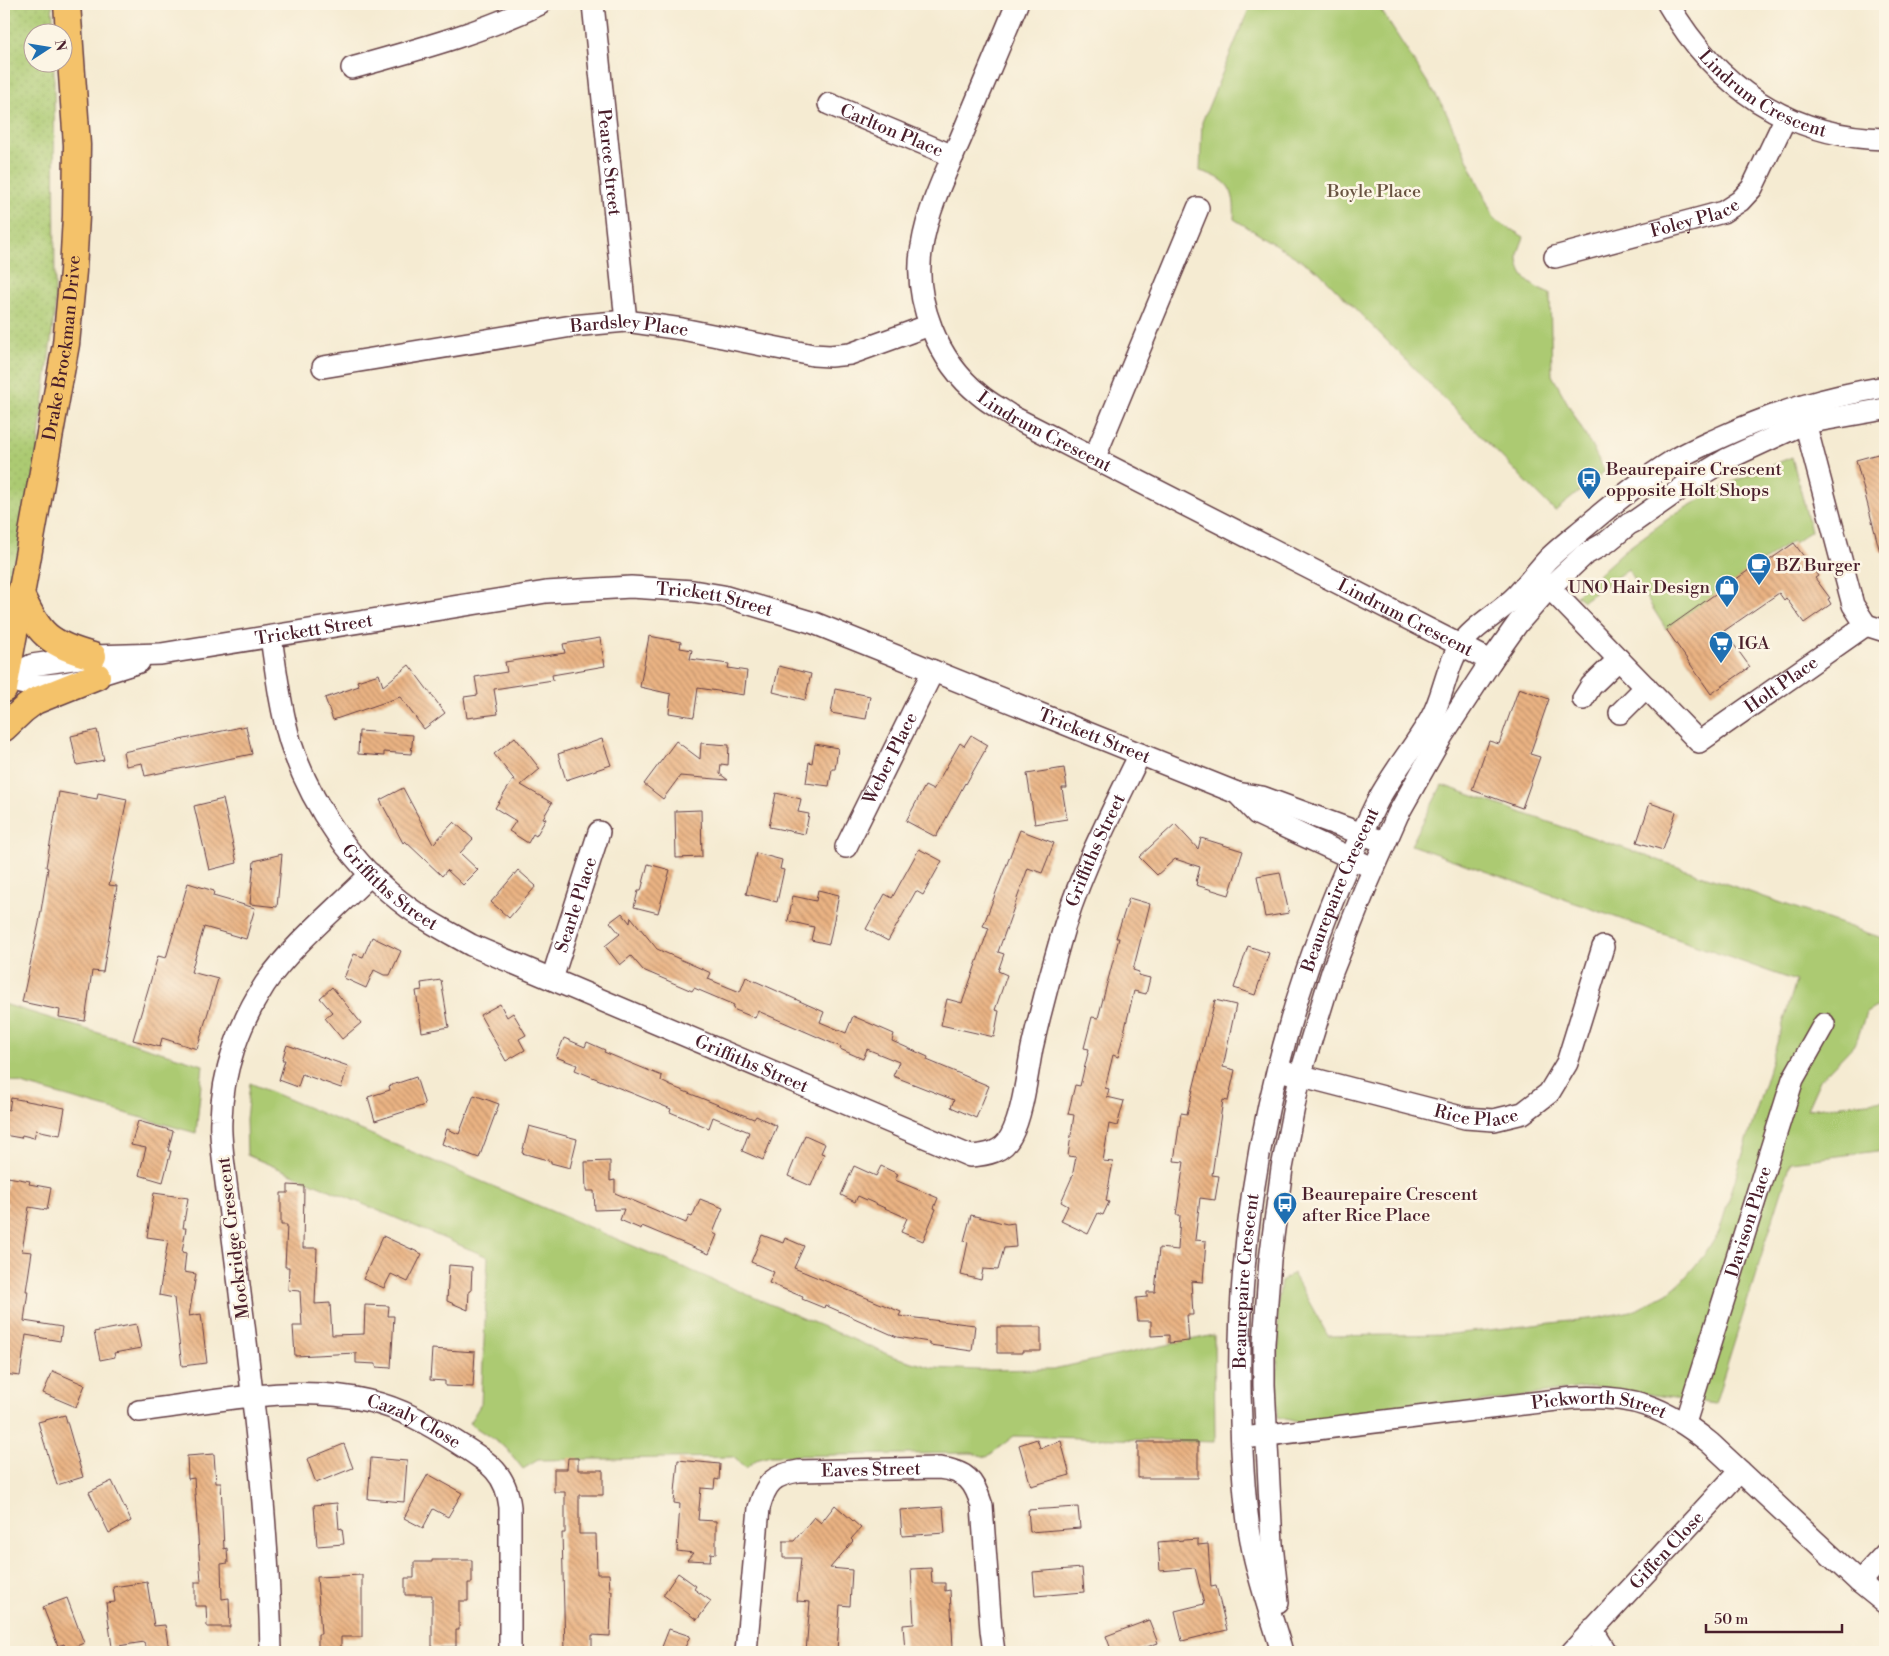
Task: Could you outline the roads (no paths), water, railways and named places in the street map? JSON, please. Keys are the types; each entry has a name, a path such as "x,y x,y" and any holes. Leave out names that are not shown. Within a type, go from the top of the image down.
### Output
{"main road":[{"name":"Drake Brockman Drive","path":"5,684 66,344 73,271 77,206 77,145 67,4"},
{"path":"4,728 35,701 95,666 49,639 32,618 20,593"}],"street":[{"path":"352,68 434,45 485,27 540,4"},
{"name":"Pearce Street","path":"593,4 626,321"},
{"name":"Lindrum Crescent","path":"1017,4 933,204 922,247 921,286 930,325 946,357 979,395 1011,416 1491,661"},
{"name":"Lindrum Crescent","path":"1668,4 1684,30 1707,59 1743,92 1786,117 1841,136 1885,139"},
{"name":"Carlton Place","path":"829,104 953,156"},
{"name":"Foley Place","path":"1555,257 1723,212 1740,201 1752,188 1786,117"},
{"path":"1094,459 1198,208"},
{"name":"Bardsley Place","path":"323,367 572,326 626,321 682,329 813,355 830,356 850,354 930,325"},
{"name":"Beaurepaire Crescent","path":"1283,1652 1253,1549 1245,1497 1239,1384 1248,1230 1256,1175 1277,1070 1300,988 1337,889 1362,833 1377,802 1434,715 1444,679 1460,646 1486,620 1515,597 1607,542 1629,524 1635,522 1699,476 1803,414 1854,392 1885,387"},
{"name":"Beaurepaire Crescent","path":"1283,1652 1272,1544 1264,1385 1264,1343 1271,1251 1282,1168 1300,1076 1332,972 1398,814 1442,736 1518,623 1542,581 1550,558 1619,498 1674,460 1764,418 1885,410"},
{"name":"Holt Place","path":"1542,581 1699,742 1875,628 1853,605 1803,414"},
{"name":"Trickett Street","path":"5,684 32,664 95,666 546,592 631,587 693,591 723,596 814,623 1237,793 1262,797 1387,844"},
{"name":"Griffiths Street","path":"271,637 280,695 290,741 318,806 351,853 408,908 471,945 960,1153 976,1155 995,1152 1006,1145 1017,1123 1035,1034 1059,943 1097,842 1140,754"},
{"path":"1582,699 1591,686 1619,659"},
{"name":"Weber Place","path":"846,846 933,671"},
{"path":"1620,713 1646,687"},
{"name":"Trickett Street","path":"1237,793 1258,814 1375,869"},
{"name":"Searle Place","path":"552,979 599,832"},
{"name":"Mockridge Crescent","path":"270,1652 266,1529 223,1158 221,1120 225,1081 233,1050 242,1026 266,982 295,949 371,874"},
{"name":"Rice Place","path":"1277,1070 1465,1118 1494,1120 1523,1112 1549,1093 1567,1063 1603,947"},
{"name":"Davison Place","path":"1685,1423 1793,1079 1824,1024"},
{"name":"Cazaly Close","path":"140,1411 299,1393 347,1396 371,1401 404,1412 460,1444 496,1470 504,1481 508,1493 510,1506 510,1652"},
{"name":"Pickworth Street","path":"1241,1438 1573,1398 1599,1397 1624,1399 1665,1412 1685,1423 1710,1443 1859,1582 1885,1603"},
{"name":"Eaves Street","path":"746,1652 759,1508 763,1494 769,1484 782,1473 799,1471 939,1468 955,1470 968,1478 978,1491 982,1506 994,1652"},
{"name":"Giffen Close","path":"1572,1652 1740,1471"},
{"path":"1859,1582 1885,1554"},
{"path":"1592,1630 1606,1652"}],"place":[{"name":"Beaurepaire Crescent opposite Holt Shops","path":"1589,500"},
{"name":"BZ Burger","path":"1759,586"},
{"name":"UNO Hair Design","path":"1727,608"},
{"name":"IGA","path":"1721,664"},
{"name":"Beaurepaire Crescent after Rice Place","path":"1285,1225"}],"park label":[{"name":"Boyle Place","path":"1374,191"}]}
